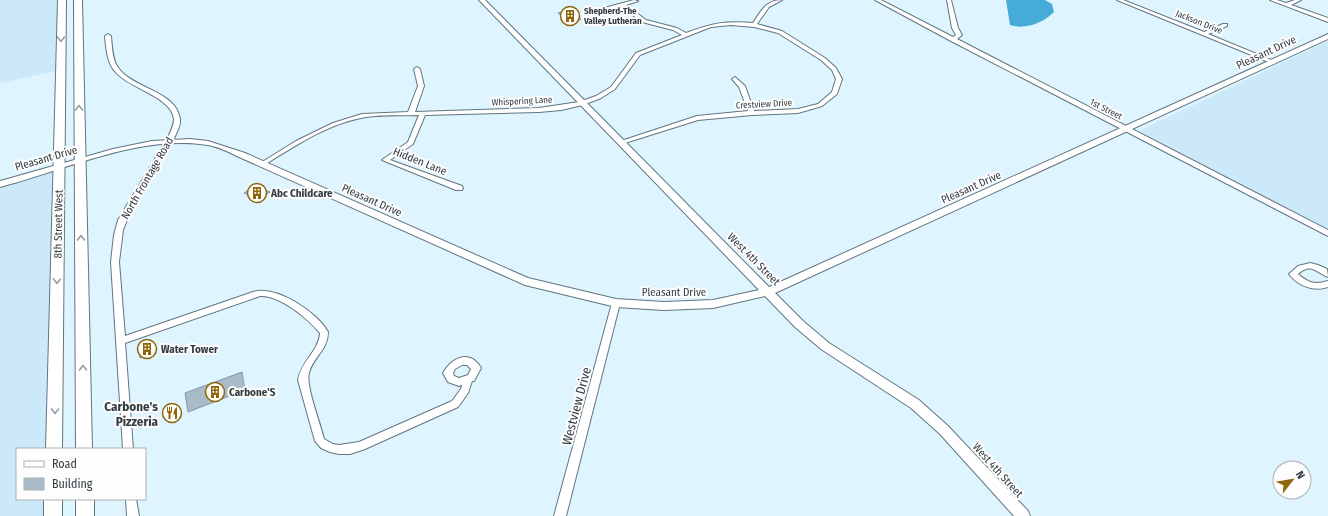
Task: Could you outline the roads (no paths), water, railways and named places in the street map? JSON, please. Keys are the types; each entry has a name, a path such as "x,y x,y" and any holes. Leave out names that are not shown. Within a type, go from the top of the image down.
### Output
{"highway":[{"name":"8th Street West","path":"54,448 62,0"},
{"name":"8th Street West","path":"78,0 84,448"},
{"path":"53,500 53,516"},
{"path":"85,500 85,516"}],"street":[{"name":"West 4th Street","path":"482,0 769,291 799,324 825,346 915,404 944,430 1023,516"},
{"path":"606,8 636,0"},
{"path":"754,25 767,6 780,0"},
{"name":"1st Street","path":"876,0 1328,233"},
{"path":"949,0 955,28 959,35 953,40"},
{"name":"Jackson Drive","path":"1118,0 1273,62"},
{"path":"1272,0 1328,20"},
{"path":"1287,5 1298,0"},
{"path":"622,4 644,21 675,29 685,35"},
{"name":"Whispering Lane","path":"262,164 325,127 341,120 362,116 411,113 547,110 582,102 598,97 612,88 638,54 710,26 731,23 754,25"},
{"name":"Crestview Drive","path":"623,142 697,118 798,111 820,105 835,93 839,79 834,69 823,59 780,32 754,25"},
{"path":"1204,34 1225,25"},
{"path":"939,33 955,28"},
{"name":"North Frontage Road","path":"108,36 109,47 115,68 127,80 166,100 175,110 177,121 169,141 132,200 122,221 116,240 115,262 128,448"},
{"name":"Pleasant Drive","path":"0,184 123,150 169,141 200,142 222,147 262,164 524,282 616,303 664,306 713,304 769,291 1328,36"},
{"path":"411,113 421,86 417,69"},
{"path":"735,79 742,86 752,113"},
{"name":"Hidden Lane","path":"423,113 411,143 385,160 459,188"},
{"path":"1327,271 1308,265 1298,268 1293,274 1303,283 1314,287 1328,284"},
{"path":"121,341 256,294 271,294 282,299 318,325 324,332 323,342 304,370 303,380 320,441 327,448 333,450 350,450 455,404 465,390 468,380"},
{"name":"Westview Drive","path":"560,516 616,303"},
{"path":"132,500 133,516"}],"water":[{"path":"1006,0 1045,0 1052,4 1054,12 1045,19 1028,26 1022,27 1010,25"}],"place":[{"name":"Shepherd-The Valley Lutheran","path":"570,16"},
{"name":"Abc Childcare","path":"257,193"},
{"name":"Water Tower","path":"147,349"},
{"name":"Carbone'S","path":"215,392"},
{"name":"Carbone's Pizzeria","path":"172,413"}]}
